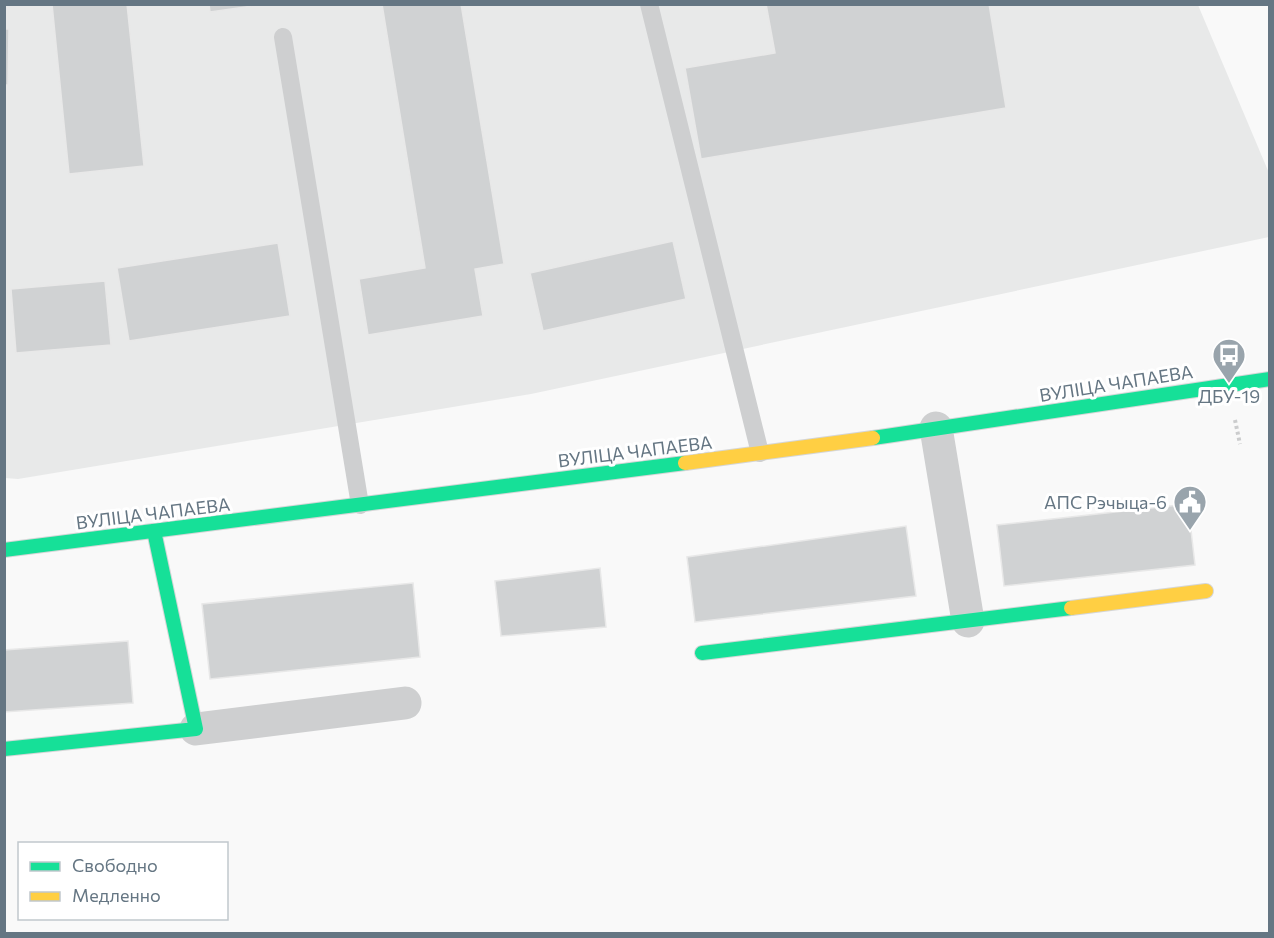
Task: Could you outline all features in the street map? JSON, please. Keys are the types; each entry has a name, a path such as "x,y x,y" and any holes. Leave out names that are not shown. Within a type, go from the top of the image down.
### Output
{"main road":[{"name":"ВУЛІЦА ЧАПАЕВА","path":"4,550 760,453 1269,379"},
{"path":"4,749 196,729 154,531"},
{"path":"702,653 1206,591"}],"street":[{"path":"936,428 968,621"},
{"path":"196,729 405,703"}],"lane":[{"path":"648,4 760,453"},
{"path":"283,37 360,505"}],"shaded area":[{"path":"5,5 1198,5 1269,173 1269,237 531,394 18,479 5,478"}],"building":[{"path":"52,4 127,4 144,166 69,174"},
{"path":"209,4 266,4 210,12"},
{"path":"382,4 461,4 504,264 475,269 483,316 368,335 359,279 425,268"},
{"path":"766,4 989,4 1006,108 701,159 685,68 775,53"},
{"path":"4,29 9,29 8,85 4,85"},
{"path":"673,241 686,299 543,331 530,273"},
{"path":"278,243 290,316 129,341 117,268"},
{"path":"105,281 111,345 16,353 11,289"},
{"path":"1188,504 1195,565 1004,586 997,525"},
{"path":"906,526 916,596 695,622 687,557"},
{"path":"600,568 606,627 501,636 495,581"},
{"path":"413,583 420,657 210,679 202,604"},
{"path":"128,641 133,703 4,712 4,650"}],"traffic: fast":[{"path":"873,438 1270,379"},
{"path":"4,550 685,463"},
{"path":"4,749 196,729 154,531"},
{"path":"702,653 1071,608"}],"traffic: slow":[{"path":"685,463 873,438"},
{"path":"1071,608 1206,591"}],"place":[{"name":"ДБУ-19","path":"1229,384"},
{"name":"АПС Рэчыца-6","path":"1190,531"}]}
